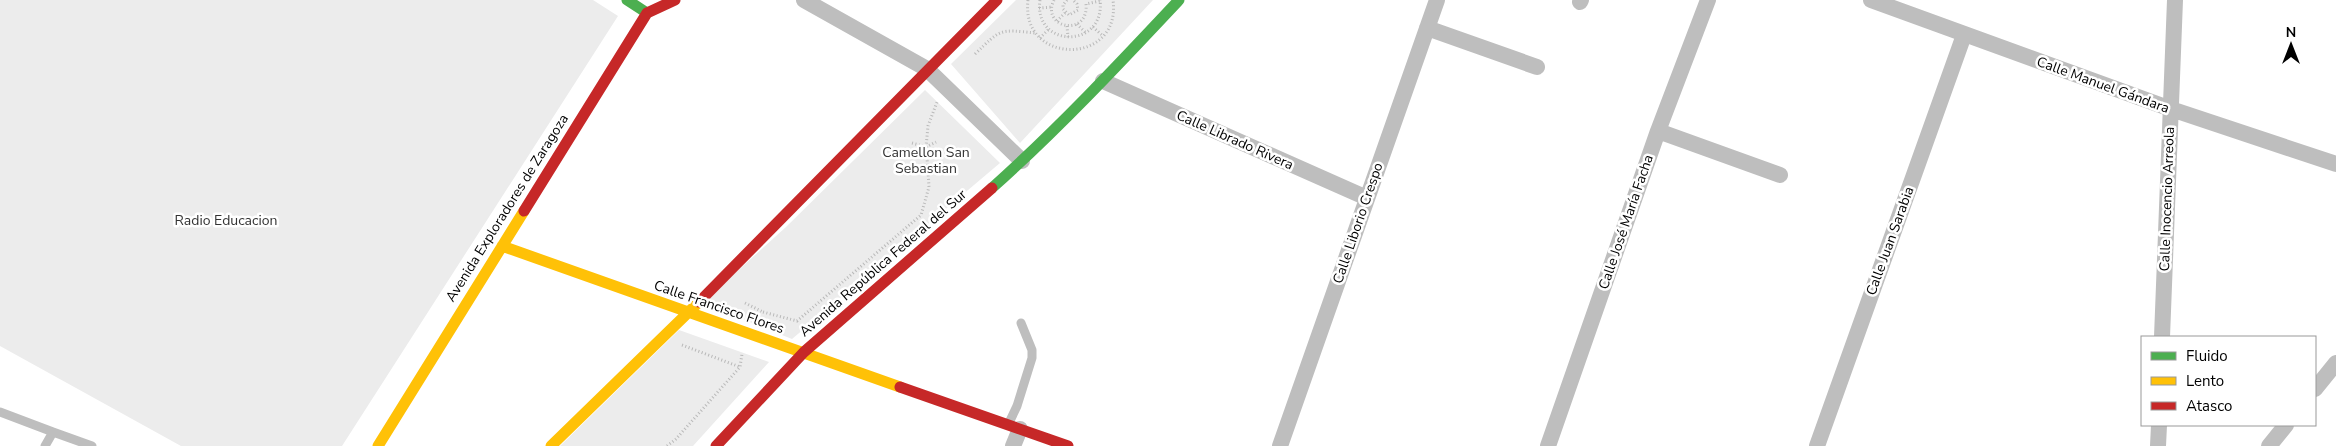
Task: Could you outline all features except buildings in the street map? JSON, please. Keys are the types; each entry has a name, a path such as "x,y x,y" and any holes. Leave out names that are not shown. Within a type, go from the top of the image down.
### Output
{"street":[{"path":"627,0 647,13 675,0"},
{"path":"804,0 928,69 1022,161"},
{"path":"551,446 689,312 996,0"},
{"name":"Avenida República Federal del Sur","path":"716,446 804,352 1022,161 1104,81 1179,0"},
{"name":"Calle Liborio Crespo","path":"1280,446 1437,0"},
{"name":"Calle José María Facha","path":"1548,446 1658,132 1708,0"},
{"name":"Calle Manuel Gándara","path":"1871,0 2170,109 2336,164"},
{"name":"Calle Inocencio Arreola","path":"2162,336 2175,0"},
{"name":"Avenida Exploradores de Zaragoza","path":"378,446 647,13"},
{"path":"1427,28 1537,67"},
{"name":"Calle Juan Sarabia","path":"1817,446 1964,35"},
{"name":"Calle Librado Rivera","path":"1104,81 1367,198"},
{"path":"1658,132 1780,175"},
{"name":"Calle Francisco Flores","path":"502,246 1068,446"},
{"path":"2316,389 2336,363"},
{"path":"2158,446 2159,426"},
{"path":"2269,446 2285,426"},
{"path":"1013,446 1014,427"}],"lane":[{"path":"1014,427 1017,406 1032,358 1021,323"},
{"path":"0,412 92,446"},
{"path":"45,446 53,432"}],"path":[{"path":"1028,0 1028,17 1040,38 1057,48 1070,50 1090,46 1103,36 1112,22 1114,0"},
{"path":"1040,0 1039,8 1043,21 1049,29 1056,34 1068,37 1086,33 1093,26 1099,14 1100,1 1086,4 1085,16 1077,24 1067,26 1057,21 1052,15 1054,0"},
{"path":"1065,13 1063,5 1067,0"},
{"path":"1065,13 1071,15 1076,12 1078,7 1075,0"},
{"path":"1039,8 1052,7"},
{"path":"1057,21 1065,13"},
{"path":"1077,24 1086,33"},
{"path":"1067,26 1068,37"},
{"path":"1093,26 1103,36"},
{"path":"1040,38 1049,29"},
{"path":"969,60 999,32 1012,30 1036,33"},
{"path":"745,303 763,312 797,320 921,215 929,187 926,147 928,126 937,101"},
{"path":"912,143 926,147 936,142"},
{"path":"919,171 928,170"},
{"path":"759,317 763,312"},
{"path":"669,446 740,367 742,354"},
{"path":"706,355 740,367"}],"green space":[{"name":"Radio Educacion","path":"0,0 593,0 618,16 342,446 181,446 0,346"},
{"path":"1016,0 1153,0 1020,143 951,64"},
{"name":"Camellon San Sebastian","path":"925,90 1000,163 792,339 702,303 786,227"},
{"path":"679,330 769,362 693,446 560,446"}],"traffic: fast":[{"path":"627,0 647,13"},
{"path":"992,188 1064,120 1179,0"}],"traffic: slow":[{"path":"378,446 524,211"},
{"path":"502,246 900,387"},
{"path":"551,446 699,302"}],"traffic: jam":[{"path":"524,211 647,13 675,0"},
{"path":"699,302 997,0"},
{"path":"716,446 804,352 992,188"},
{"path":"900,387 1068,446"}]}
